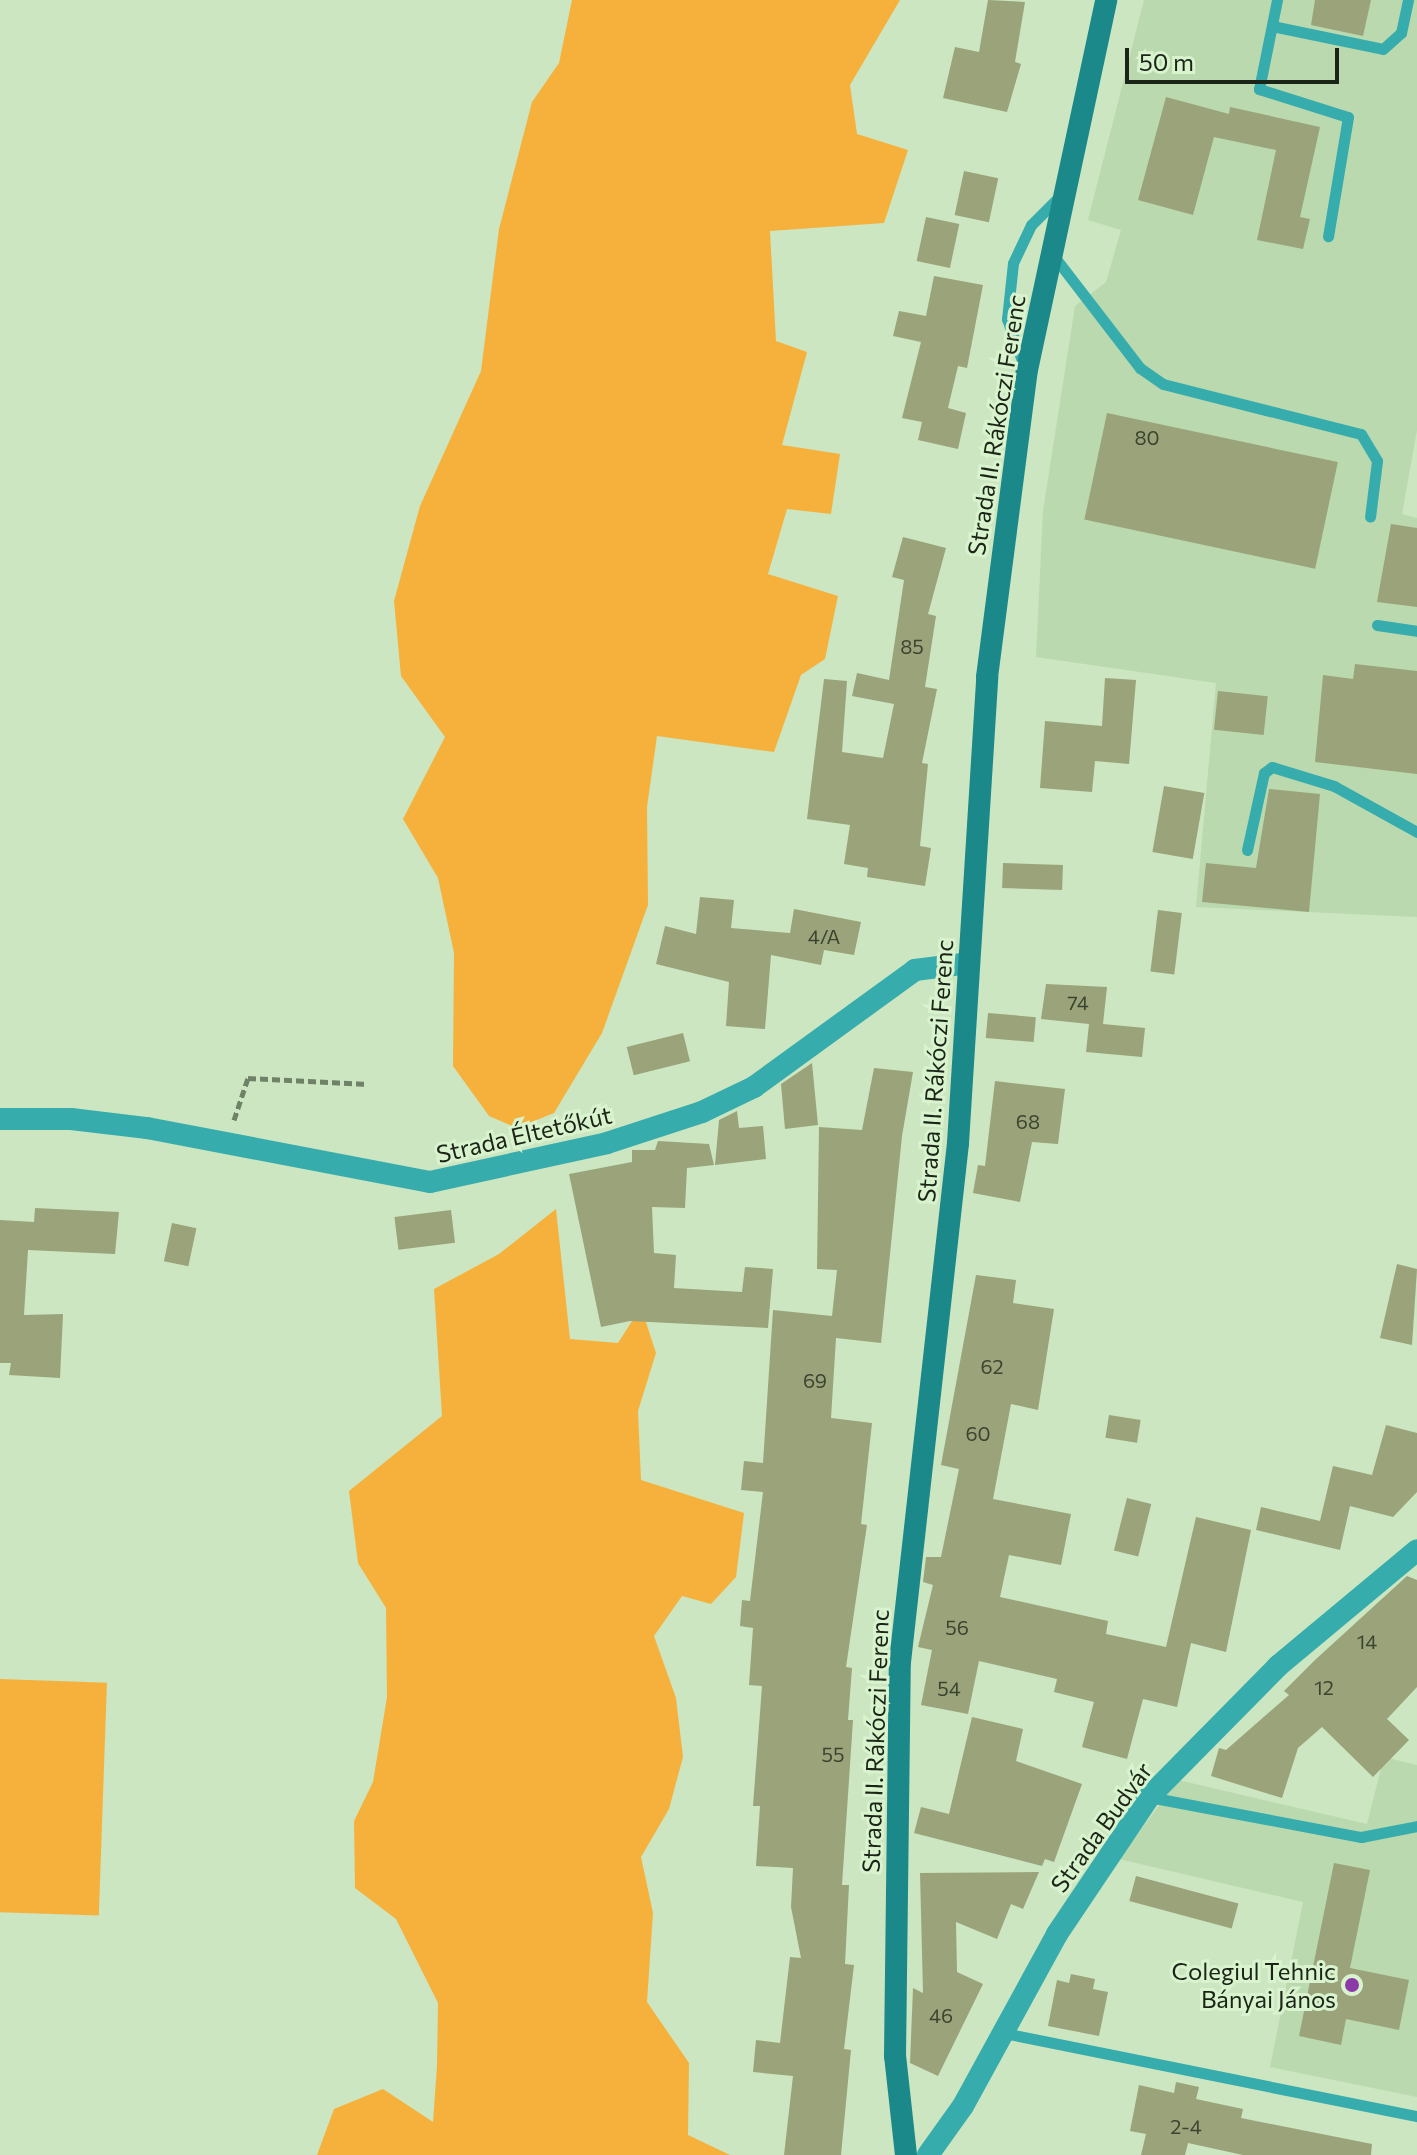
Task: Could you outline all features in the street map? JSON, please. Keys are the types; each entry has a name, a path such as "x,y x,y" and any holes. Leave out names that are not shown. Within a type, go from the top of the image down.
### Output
{"main road":[{"name":"Strada II. Rákóczi Ferenc","path":"906,2155 895,2056 900,1662 958,1143 987,677 1027,370 1061,196 1106,0"}],"street":[{"name":"Strada Éltetőkút","path":"0,1119 71,1119 430,1182 493,1171 702,1112 754,1087 915,970 969,963"},
{"name":"Strada Budvár","path":"928,2155 1004,2033 1057,1934 1149,1797 1278,1666 1415,1554"}],"lane":[{"path":"1277,0 1259,89 1348,117 1328,236"},
{"path":"1272,26 1383,49 1401,33 1408,0"},
{"path":"1027,370 1007,319 1013,263 1031,225 1061,196"},
{"path":"1050,252 1140,368 1163,384 1361,434 1377,461 1370,517"},
{"path":"1377,625 1417,631"},
{"path":"1247,850 1264,773 1272,767 1334,786 1417,832"},
{"path":"1149,1797 1361,1837 1417,1826"},
{"path":"1004,2033 1417,2116"}],"path":[{"path":"226,1144 248,1078 368,1084"}],"shaded area":[{"path":"572,0 900,0 850,85 857,134 908,150 884,223 770,231 776,341 807,352 782,445 840,454 831,514 787,509 768,574 838,596 825,659 801,675 774,752 657,736 647,807 648,905 602,1033 554,1113 517,1128 489,1116 453,1066 454,953 438,878 403,819 445,737 401,676 394,601 420,506 481,371 499,229 532,102 559,63"},
{"path":"1144,0 1417,0 1417,430 1402,514 1417,518 1417,917 1196,907 1216,683 1036,657 1043,511 1075,306 1106,282 1121,230 1088,220"},
{"path":"556,1209 570,1339 618,1343 641,1307 656,1353 638,1411 641,1480 744,1513 736,1577 711,1604 682,1596 654,1636 676,1698 683,1757 669,1809 641,1857 653,1913 647,2002 689,2063 688,2135 730,2155 317,2155 334,2109 383,2089 433,2122 437,2066 438,2003 396,1919 355,1888 354,1821 373,1782 387,1697 386,1608 358,1563 349,1491 442,1416 434,1289 499,1254"},
{"path":"0,1679 107,1683 99,1916 0,1912"},
{"name":"Colegiul Tehnic Bányai János","path":"1384,1757 1417,1765 1417,2097 1270,2067 1303,1902 1119,1859 1178,1780 1367,1824"}],"building":[{"path":"988,0 1025,2 1015,62 1021,64 1007,112 943,98 955,47 979,52"},
{"path":"1315,0 1371,0 1363,36 1311,25"},
{"path":"1166,97 1229,114 1230,107 1320,127 1300,217 1310,219 1303,249 1257,240 1276,150 1214,137 1193,215 1138,200"},
{"path":"964,171 998,178 989,222 955,215"},
{"path":"926,217 959,224 950,268 917,261"},
{"path":"934,276 983,285 967,368 958,366 948,408 966,413 958,449 918,440 922,422 902,418 921,342 893,336 899,311 926,316"},
{"path":"1107,413 1338,462 1315,569 1084,520"},
{"path":"1391,524 1417,528 1417,607 1377,602"},
{"path":"903,537 946,548 928,614 936,616 925,687 937,689 922,763 928,764 920,846 931,848 925,886 867,877 868,868 844,864 850,825 807,819 824,679 847,681 842,752 883,758 894,704 852,696 857,673 889,680 904,580 892,577"},
{"path":"1355,664 1417,671 1417,774 1315,762 1323,675 1353,679"},
{"path":"1105,678 1136,680 1129,764 1095,761 1092,792 1040,788 1045,721 1102,726"},
{"path":"1218,691 1268,696 1264,735 1214,730"},
{"path":"1164,786 1204,793 1193,859 1152,852"},
{"path":"1269,789 1320,794 1309,912 1202,902 1206,863 1256,868"},
{"path":"1003,863 1063,865 1062,890 1002,888"},
{"path":"700,897 734,900 731,928 790,933 794,909 861,922 854,955 824,950 821,965 771,955 765,1029 726,1026 729,982 656,964 665,926 696,934"},
{"path":"1158,910 1182,913 1174,974 1150,972"},
{"path":"1046,984 1107,987 1103,1024 1145,1028 1142,1057 1086,1052 1089,1024 1041,1019"},
{"path":"988,1013 1036,1017 1034,1042 986,1038"},
{"path":"683,1033 690,1061 634,1075 627,1047"},
{"path":"812,1063 818,1125 785,1129 781,1084"},
{"path":"874,1068 913,1072 902,1136 881,1343 836,1338 831,1418 872,1423 861,1524 867,1525 846,1667 852,1668 848,1720 853,1720 842,1885 849,1885 845,1964 854,1965 844,2049 851,2050 841,2155 784,2155 793,2076 753,2072 756,2040 780,2043 790,1957 801,1958 791,1907 793,1868 756,1866 760,1806 753,1806 762,1686 749,1685 753,1628 740,1626 742,1600 750,1601 763,1492 741,1490 744,1461 763,1463 773,1310 832,1316 837,1270 817,1269 819,1127 862,1130"},
{"path":"995,1081 1065,1089 1058,1144 1032,1142 1020,1202 973,1193 978,1165 985,1166"},
{"path":"737,1111 739,1128 763,1126 766,1159 715,1165 719,1120"},
{"path":"658,1141 709,1144 714,1165 687,1168 685,1208 652,1207 654,1253 676,1255 674,1288 742,1292 745,1267 773,1269 768,1328 630,1321 601,1327 569,1174 632,1162 632,1150 655,1150"},
{"path":"35,1208 119,1212 115,1254 28,1250 24,1315 63,1314 60,1378 9,1375 11,1363 0,1363 0,1220 34,1222"},
{"path":"451,1210 455,1243 398,1250 394,1217"},
{"path":"172,1223 196,1228 188,1266 164,1261"},
{"path":"1397,1264 1417,1269 1412,1345 1380,1338"},
{"path":"976,1275 1016,1280 1013,1303 1054,1309 1038,1410 1011,1404 993,1499 1071,1514 1061,1565 1009,1555 1000,1597 1108,1621 1106,1634 1166,1647 1196,1517 1251,1530 1226,1652 1191,1643 1177,1707 1143,1699 1127,1759 1082,1747 1094,1702 1054,1692 1057,1679 979,1661 968,1714 921,1705 932,1650 918,1647 933,1585 923,1582 926,1557 941,1557 959,1469 941,1465"},
{"path":"1109,1415 1141,1420 1137,1443 1105,1438"},
{"path":"1386,1425 1417,1433 1417,1492 1393,1517 1350,1506 1340,1550 1256,1530 1261,1507 1320,1521 1333,1466 1372,1475"},
{"path":"1127,1498 1151,1504 1138,1556 1114,1550"},
{"path":"1407,1576 1417,1580 1417,1687 1387,1719 1409,1740 1373,1777 1322,1727 1298,1748 1282,1798 1211,1776 1219,1748 1226,1750 1289,1695 1284,1691"},
{"path":"972,1717 1023,1729 1016,1761 1082,1784 1054,1862 1045,1859 1042,1866 914,1833 921,1807 949,1814"},
{"path":"1334,1863 1370,1870 1350,1968 1409,1980 1399,2030 1346,2019 1341,2045 1299,2036"},
{"path":"1039,1872 1023,1909 1011,1904 997,1939 956,1922 957,1972 983,1984 938,2076 910,2063 913,1988 923,1993 920,1873"},
{"path":"1136,1876 1238,1903 1232,1929 1129,1901"},
{"path":"1071,1974 1095,1979 1093,1989 1108,1992 1099,2036 1048,2026 1057,1980 1069,1983"},
{"path":"1176,2082 1199,2087 1196,2099 1243,2109 1241,2118 1372,2144 1371,2155 1243,2155 1188,2143 1185,2155 1141,2155 1146,2134 1130,2131 1139,2085 1174,2093"}],"place":[{"name":"Colegiul Tehnic Bányai János","path":"1352,1985"}]}
